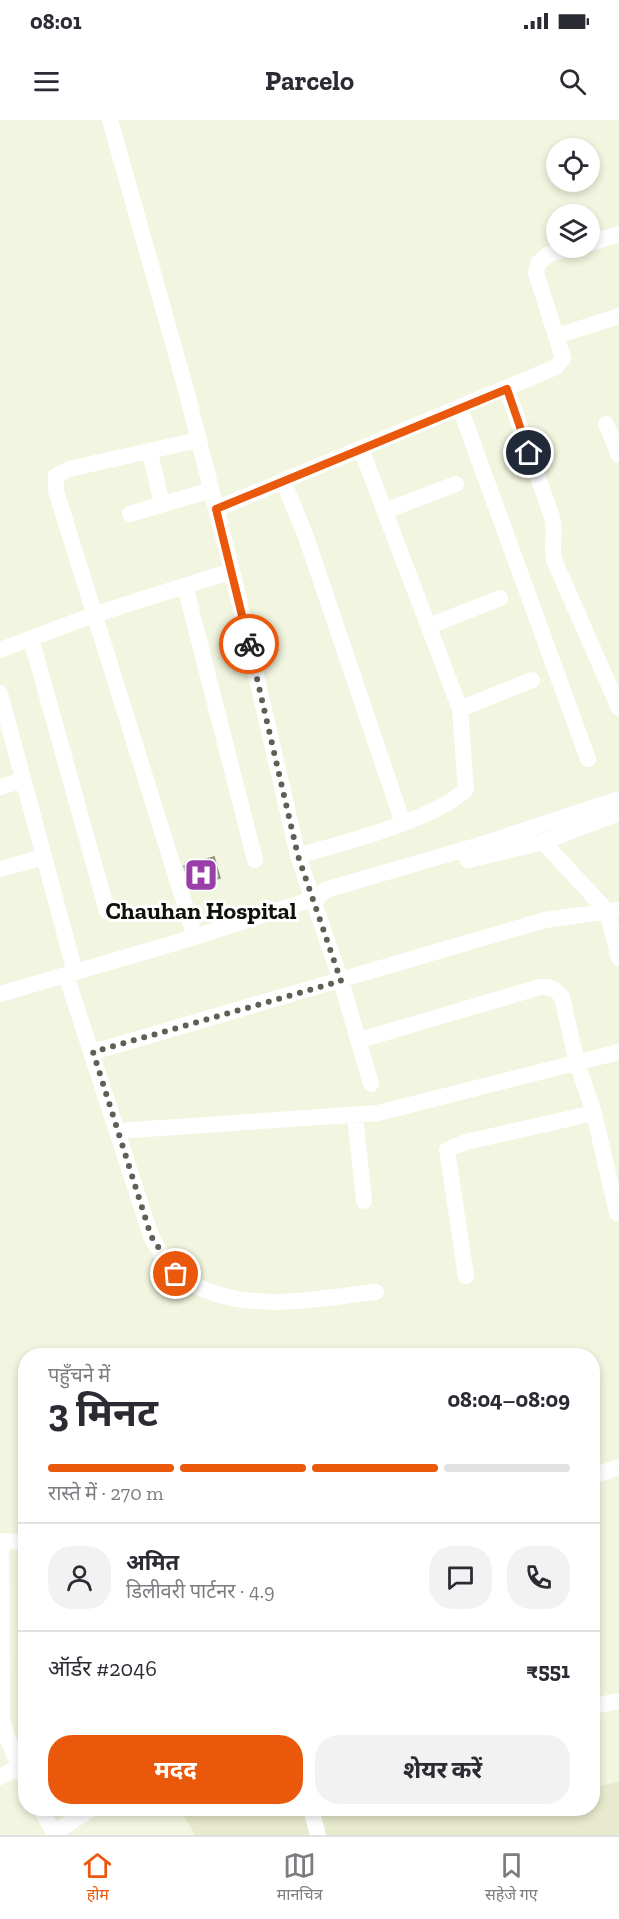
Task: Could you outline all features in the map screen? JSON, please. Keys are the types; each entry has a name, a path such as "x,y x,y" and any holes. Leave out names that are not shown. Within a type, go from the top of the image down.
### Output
{"street":[{"path":"110,120 232,571 298,856 316,898 360,1040 371,1084"},
{"path":"600,240 619,234"},
{"path":"216,509 556,367 563,358 536,273 538,263 546,256"},
{"path":"556,336 619,316"},
{"path":"507,389 552,517 555,529 552,550 554,560 619,708"},
{"path":"460,408 588,759"},
{"path":"606,424 619,455"},
{"path":"195,937 56,491 56,476 69,469 150,453 198,440"},
{"path":"298,856 403,823 456,799 466,789 460,709 361,449"},
{"path":"150,453 162,504"},
{"path":"283,481 305,534 403,823"},
{"path":"385,511 456,484"},
{"path":"130,513 211,490"},
{"path":"0,650 96,614 232,571"},
{"path":"185,586 255,860"},
{"path":"429,626 500,598"},
{"path":"31,638 107,911"},
{"path":"460,709 532,680"},
{"path":"1,703 44,857 70,974 151,1236 176,1274 219,1297 266,1303 376,1292"},
{"path":"0,787 23,780"},
{"path":"0,994 195,937 316,898 325,890 483,844 619,799"},
{"path":"316,898 327,900 543,842 619,813"},
{"path":"543,842 613,911 619,958"},
{"path":"0,869 44,857"},
{"path":"93,1052 545,920 613,911"},
{"path":"360,1040 549,987 562,998 577,1063 594,1113 617,1214"},
{"path":"117,1131 378,1113 619,1052"},
{"path":"466,1276 447,1150 466,1142 594,1113"},
{"path":"354,1115 364,1201"},
{"path":"600,1473 619,1467"},
{"path":"18,1542 1,1541 2,1719 18,1758"},
{"path":"600,1705 619,1701"},
{"path":"0,1778 18,1772"},
{"path":"45,1816 55,1834 82,1816"},
{"path":"313,1816 318,1835"}],"shaded area":[{"path":"619,1782 619,1835 195,1835 184,1816 600,1816 600,1786"}],"building":[{"path":"214,857 220,878 190,887 184,866"}],"way so far":[{"path":"176,1274 151,1236 93,1052 341,981 298,856 249,644"}],"place":[{"name":"Chauhan Hospital","path":"201,875"}],"route":[{"path":"249,644 216,509 507,389 529,453"}]}
